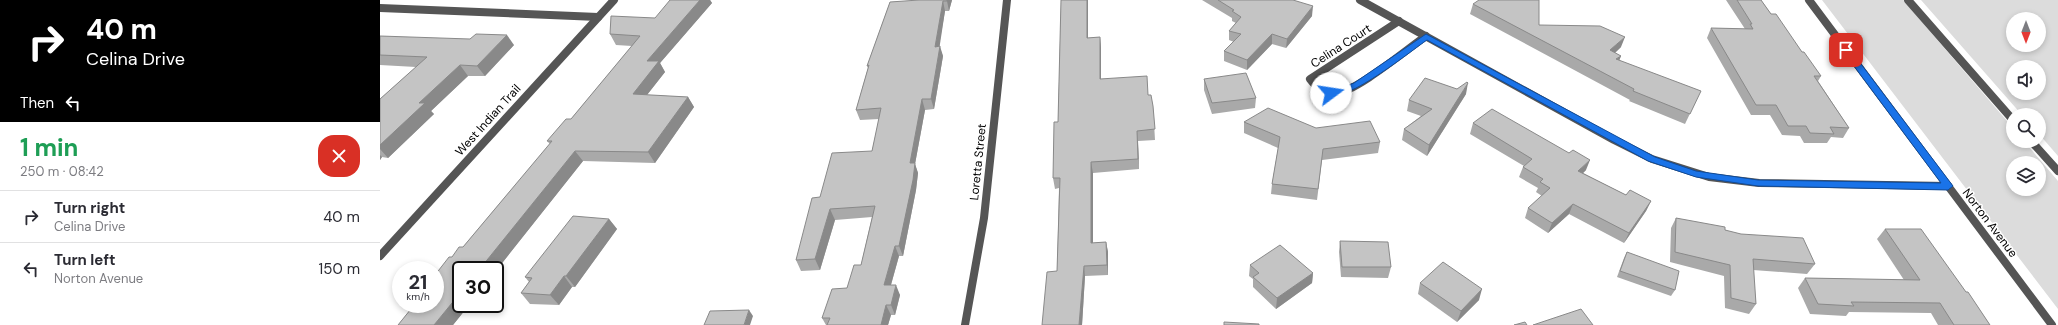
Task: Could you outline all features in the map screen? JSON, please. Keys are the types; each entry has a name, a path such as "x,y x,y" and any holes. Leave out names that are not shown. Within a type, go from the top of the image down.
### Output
{"street":[{"name":"West Indian Trail","path":"380,256 614,0"},
{"name":"Loretta Street","path":"965,325 984,218 1007,0"},
{"path":"1360,0 1652,159 1696,174 1758,183 1948,186"},
{"name":"Norton Avenue","path":"1809,0 2052,325"},
{"path":"1908,0 2006,112"},
{"path":"380,8 598,17"},
{"name":"Celina Court","path":"1399,21 1310,79 1314,85 1322,91 1341,93 1357,85 1426,36"},
{"path":"2037,148 2058,171"}],"shaded area":[{"path":"1822,0 1903,0 2006,120 2006,148 2030,148 2037,156 2006,156 2006,196 2046,196 2046,167 2058,181 2058,309"},
{"path":"1921,0 2058,0 2058,156 2046,142 2046,108 2016,108 2009,100 2046,100 2046,60 2006,60 2006,97"}],"building":[{"path":"670,0 700,0 647,61 659,61 633,94 688,97 648,152 575,151 486,261 452,261 452,303 444,313 444,263 449,257 452,257 459,247 463,247 552,141 547,141 566,119 571,119 640,36 610,34 611,16 655,18"},
{"path":"919,0 947,1 943,1 935,47 940,46 931,99 922,99 910,163 915,163 913,180 899,246 895,246 884,285 896,285 891,305 886,305 881,325 827,325 830,318 822,318 832,289 847,288 854,265 861,265 875,206 830,209 815,259 796,260 812,198 820,197 832,153 872,151 881,108 856,110 869,65 867,66 890,2"},
{"path":"1061,0 1087,0 1087,38 1100,37 1100,79 1147,76 1148,95 1151,95 1155,129 1137,131 1138,159 1091,162 1091,243 1106,242 1107,265 1084,266 1079,325 1042,325 1047,272 1057,271 1060,178 1053,178 1054,122 1058,122"},
{"path":"1218,0 1293,0 1313,6 1287,39 1272,34 1247,60 1224,51 1241,34 1229,31 1241,17 1232,11 1234,10"},
{"path":"1479,0 1539,0 1539,25 1600,26 1625,37 1610,50 1621,56 1616,59 1701,91 1690,114 1633,91 1634,89 1473,4"},
{"path":"1737,0 1761,0 1771,14 1776,14 1802,52 1804,52 1821,76 1814,76 1849,128 1830,127 1834,134 1810,133 1806,126 1788,126 1776,105 1756,105 1711,28 1753,29 1750,24 1752,24"},
{"path":"476,34 507,35 477,66 460,65 419,103 425,103 380,145 380,99 427,57 380,55 380,36 470,39"},
{"path":"1246,73 1256,98 1212,103 1204,79"},
{"path":"1425,78 1457,89 1467,82 1468,83 1429,145 1404,129 1432,109 1409,100"},
{"path":"1268,108 1316,128 1370,121 1380,142 1323,149 1318,189 1272,184 1280,137 1244,122"},
{"path":"1492,109 1569,153 1573,150 1590,160 1578,171 1626,195 1630,190 1651,201 1629,233 1573,204 1552,223 1528,208 1550,188 1540,182 1543,179 1523,167 1532,159 1473,123"},
{"path":"573,216 609,219 550,295 521,293 532,278 525,277"},
{"path":"1676,218 1725,227 1725,230 1741,234 1803,238 1815,264 1753,259 1756,304 1731,298 1730,265 1675,252"},
{"path":"1885,229 1921,229 1966,292 1968,292 1990,325 1954,325 1940,303 1851,302 1854,306 1818,304 1805,278 1920,280"},
{"path":"1340,241 1388,242 1391,267 1342,267"},
{"path":"1280,245 1313,273 1277,298 1253,277 1259,273 1250,265"},
{"path":"1627,252 1679,271 1675,290 1620,271"},
{"path":"1443,262 1482,289 1461,311 1420,283"},
{"path":"1581,309 1593,325 1533,325"},
{"path":"749,310 744,325 704,325 710,311"},
{"path":"408,313 444,313 434,325 398,325"},
{"path":"1224,322 1259,324 1259,325 1224,325"},
{"path":"1525,322 1527,325 1514,325"}],"route":[{"path":"1331,93 1341,93 1357,85 1426,36 1614,140 1652,159 1696,174 1758,183 1948,186 1846,50"}]}
